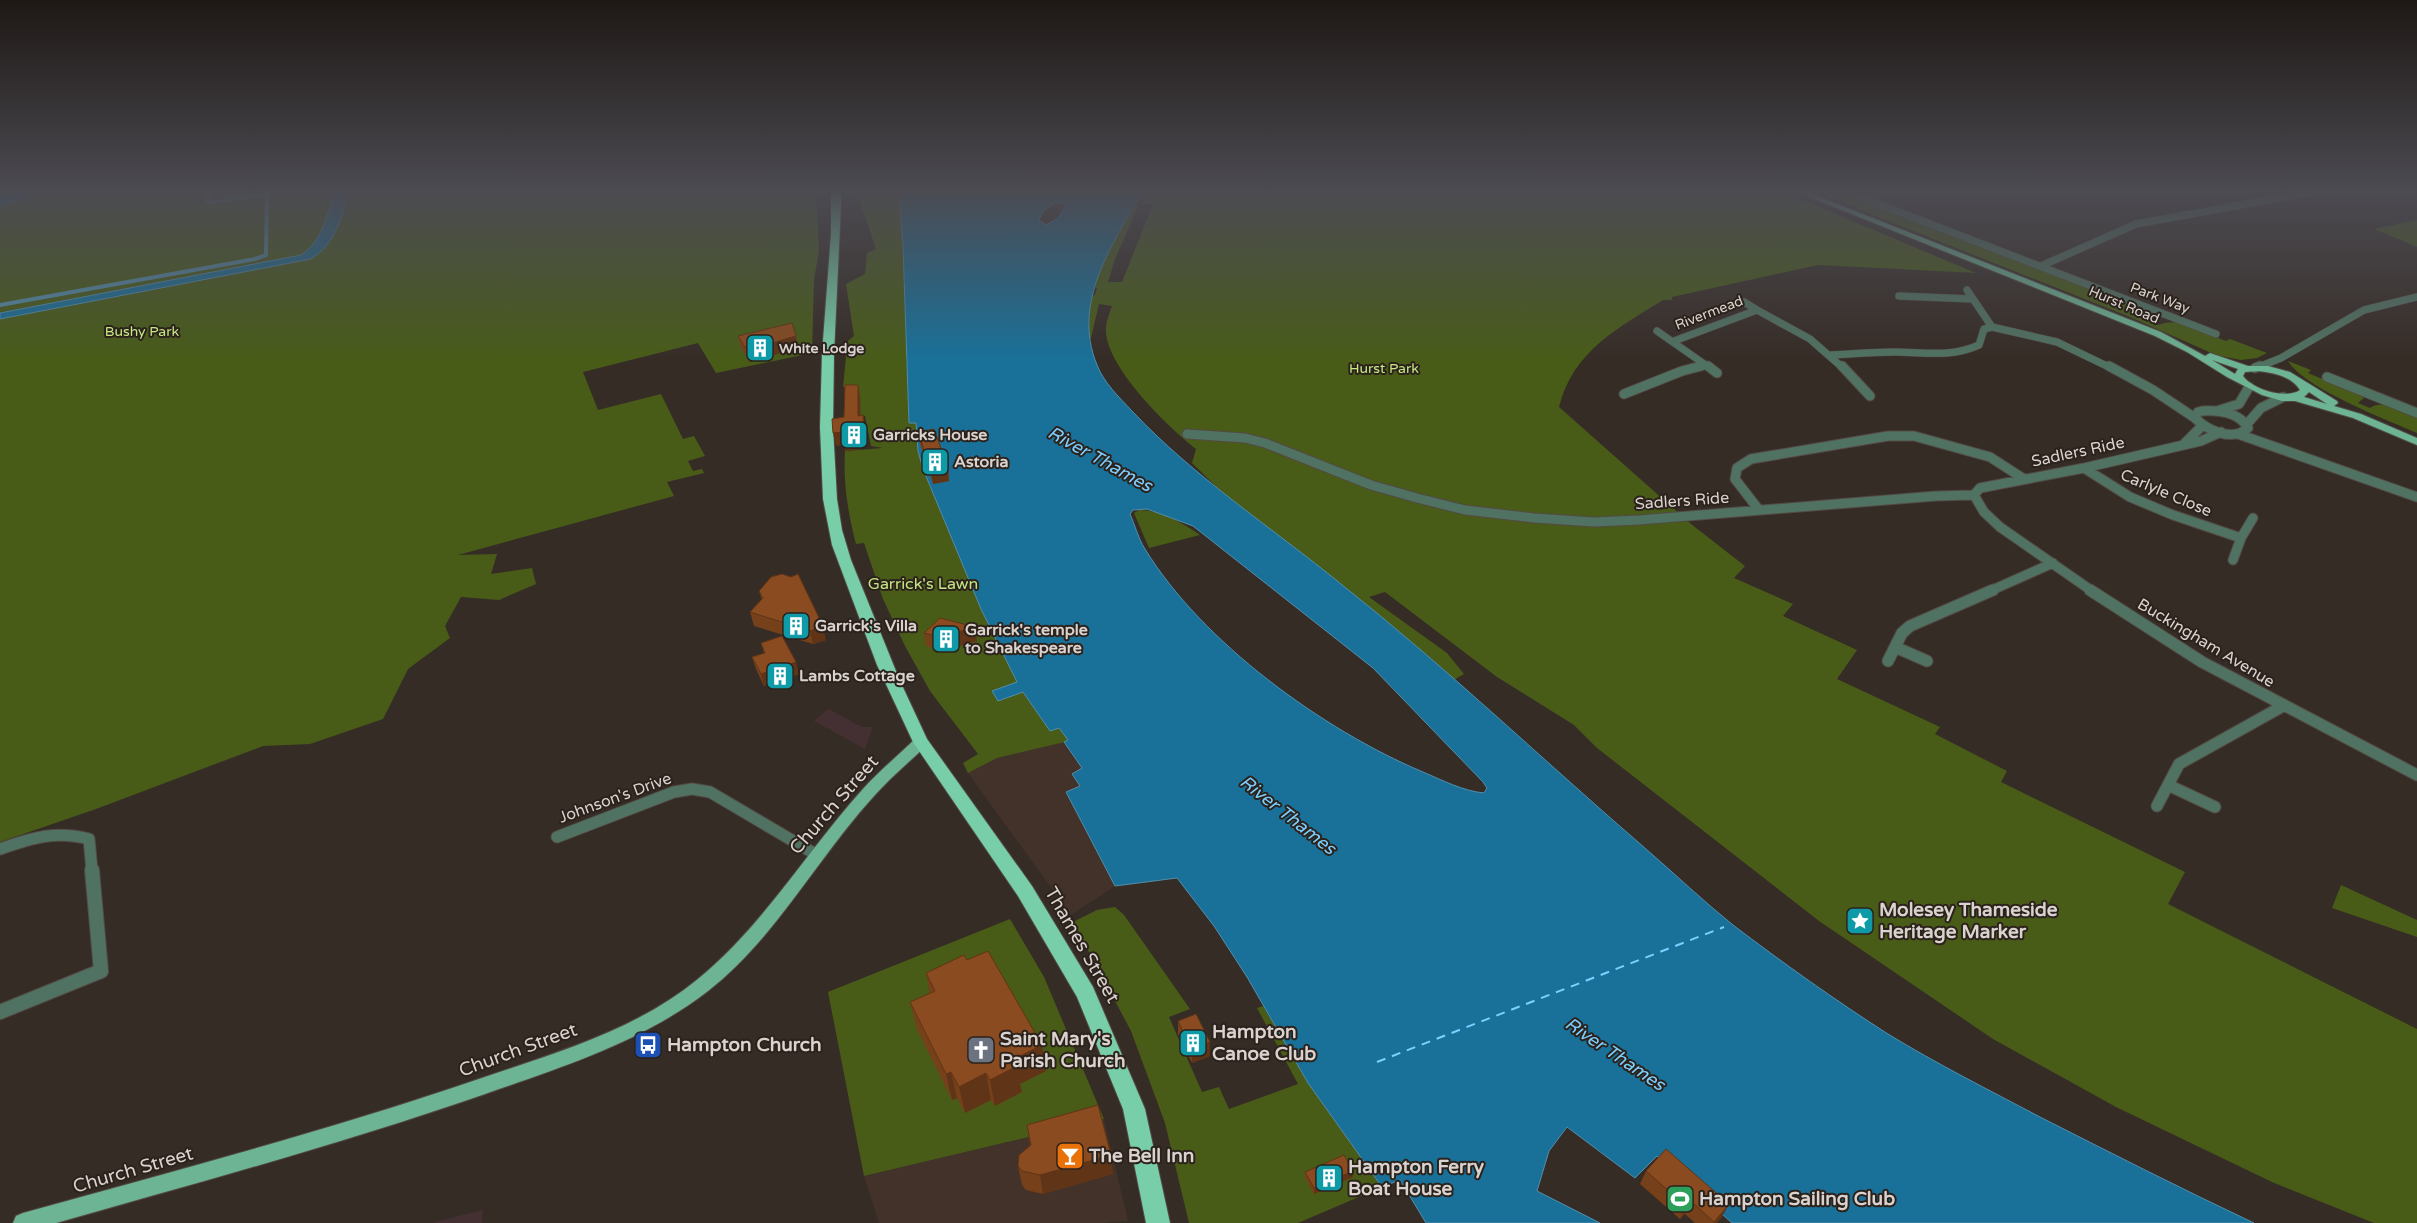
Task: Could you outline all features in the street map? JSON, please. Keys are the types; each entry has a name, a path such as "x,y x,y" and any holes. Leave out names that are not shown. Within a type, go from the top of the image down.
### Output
{"highway":[{"name":"Thames Street","path":"836,247 831,307 826,443 833,520 855,591 908,719 921,742 1025,891 1086,993 1134,1109 1158,1223"}],"main road":[{"name":"Hurst Road","path":"1940,247 2158,334 2188,349 2265,394 2294,397"},
{"name":"Hurst Road","path":"2188,349 2251,368 2288,376 2298,381"},
{"path":"2245,384 2239,372 2251,368"},
{"path":"2294,397 2305,391 2298,381"},
{"path":"2298,381 2357,416"},
{"path":"2294,397 2357,416 2417,442"},
{"name":"Church Street","path":"23,1223 384,1120 550,1064 628,1032 668,1010 703,985 738,953 868,792 921,742"}],"street":[{"name":"Park Way","path":"1991,247 2216,334"},
{"path":"2041,266 2084,247"},
{"path":"1967,290 1992,327"},
{"path":"1898,296 1974,299"},
{"path":"2251,368 2270,364 2281,359 2296,348 2366,309 2417,297"},
{"path":"1744,302 1757,310"},
{"name":"Rivermead","path":"1674,340 1706,330 1723,320 1757,310 1810,339 1831,355 1870,396"},
{"path":"1831,355 1898,352 1942,356 1960,354 1979,345 1984,329 1992,327 2048,340 2082,352 2153,390 2196,418 2203,425 2220,432 2238,434 2282,452 2417,497"},
{"name":"Rivermead","path":"1657,331 1674,340 1717,373"},
{"path":"2281,359 2281,367 2288,376"},
{"path":"1624,394 1682,371 1707,365"},
{"path":"2326,377 2417,413"},
{"path":"2196,418 2198,412 2232,409 2241,404 2245,384"},
{"path":"2153,390 2238,418 2247,427 2282,452"},
{"path":"2238,434 2243,433 2261,408 2283,397"},
{"path":"2184,444 2203,425"},
{"name":"Sadlers Ride","path":"1186,434 1245,438 1265,443 1371,485 1465,510 1534,518 1594,522 1936,496 1974,495 1980,488 2084,468 2200,441 2220,432"},
{"path":"1759,510 1735,478 1737,468 1751,459 1888,436 1914,436 1979,453 1997,461 2024,479"},
{"name":"Carlyle Close","path":"2084,468 2130,497 2173,515 2241,538"},
{"name":"Buckingham Avenue","path":"1974,495 1978,505 1989,516 2053,563 2169,643 2283,706 2417,775"},
{"path":"2233,560 2241,538 2253,518"},
{"path":"1888,661 1902,633 1910,626 2053,563"},
{"path":"1895,648 1927,661"},
{"path":"2156,806 2179,764 2283,706"},
{"path":"2168,785 2215,806"},
{"name":"Johnson's Drive","path":"557,837 674,792 692,789 710,792 817,854"},
{"path":"0,849 46,834 72,834 89,839 101,971 0,1012"}],"shaded area":[{"path":"828,709 862,727 873,727 865,749 814,721"},
{"path":"1064,742 1082,768 1081,786 1066,792 1115,886 1071,915 968,773 997,758"},
{"path":"1104,1119 1128,1221 1101,1223 879,1223 864,1176"},
{"path":"483,1210 482,1223 435,1223 435,1222"}],"green space":[{"name":"Bushy Park","path":"0,247 819,247 814,280 812,353 716,373 698,343 583,372 598,410 661,394 683,439 694,436 705,456 688,461 693,471 702,469 704,473 667,482 674,496 458,555 497,554 491,574 532,568 536,584 499,600 461,597 445,626 450,638 408,669 383,719 310,744 263,746 96,809 0,842"},
{"name":"Garrick's Lawn","path":"875,247 903,247 906,341 911,343 906,349 909,423 916,423 918,451 923,469 981,609 1018,683 998,690 1023,692 1050,731 1059,728 1069,741 997,758 968,773 963,763 978,754 930,691 905,646 883,599 864,543 856,544 851,521 845,486 845,451 883,448 871,446 865,416 845,411 848,388 843,387 846,357 843,345 854,336 846,284 865,274 867,253 876,249"},
{"name":"Hurst Park","path":"1099,247 1120,247 1108,282 1122,282 1136,247 1914,247 1976,273 1818,265 1672,297 1672,300 1663,300 1614,331 1599,343 1575,371 1566,387 1559,407 1691,524 1745,566 1734,578 1793,604 1783,616 1857,650 1837,679 1940,727 1935,734 2007,771 2001,782 2185,872 2168,904 2417,1029 2417,1223 2374,1223 2272,1182 2116,1107 1993,1039 1819,921 1597,748 1574,725 1497,677 1385,592 1369,597 1447,653 1464,674 1450,682 1251,521 1192,463 1196,449 1171,428 1144,399 1131,384 1112,353 1107,339 1106,326 1112,306 1099,304 1091,338 1076,337 1080,300 1095,295 1097,288 1077,279"},
{"path":"1954,247 1982,247 2152,313 2154,316 2147,320 2159,325 2175,322 2184,324 2226,341 2230,339 2267,353 2257,358 2241,360 2216,355 2130,317"},
{"path":"2288,361 2311,370 2308,373 2363,396 2364,398 2358,403 2370,408 2388,405 2417,416 2417,433 2367,412 2328,392 2311,382"},
{"path":"1139,510 1155,512 1171,518 1200,535 1149,548 1134,513"},
{"path":"2341,885 2417,920 2417,937 2332,908"},
{"path":"1115,907 1124,915 1190,1009 1169,1017 1202,1092 1219,1087 1229,1109 1298,1084 1257,1008 1263,1006 1308,1083 1382,1187 1298,1223 1189,1223 1165,1123 1131,1031 1073,922 1097,910"},
{"path":"1010,919 1044,977 1104,1119 864,1176 828,992"}],"water":[{"path":"310,247 326,247 311,259 0,319 0,313 301,255"},
{"name":"River Thames","path":"903,247 1111,247 1092,296 1089,319 1090,342 1097,365 1117,395 1181,458 1380,616 1711,907 1790,967 1888,1034 1944,1066 2093,1144 2254,1223 1732,1223 1657,1156 1635,1178 1567,1127 1549,1151 1537,1191 1600,1223 1426,1223 1400,1180 1382,1187 1308,1083 1247,977 1214,926 1177,878 1115,886 1066,792 1080,786 1072,774 1082,768 1064,742 1068,740 1059,728 1050,731 1023,692 998,701 992,691 1017,682 981,609 923,469 918,451 916,423 909,423","holes":["1147,509 1193,526 1373,668 1483,782 1487,788 1484,793 1460,788 1385,754 1345,733 1306,708 1268,680 1232,649 1198,617 1169,584 1145,549 1130,514 1133,510"]}],"building":[{"path":"792,323 796,336 747,350 738,336"},
{"path":"845,385 858,385 858,416 863,415 864,430 859,430 858,436 843,439 843,432 833,433 832,419 844,417"},
{"path":"934,429 948,468 931,471 918,432"},
{"path":"782,574 791,577 798,574 823,626 810,631 750,612 763,598 759,591 771,577"},
{"path":"940,618 975,627 940,637 924,633"},
{"path":"782,636 796,662 761,674 752,657 765,653 761,643"},
{"name":"Saint Mary's Parish Church","path":"988,951 1042,1045 1014,1059 1017,1066 990,1080 986,1073 959,1087 951,1072 946,1074 910,1002 935,991 926,973 964,955 967,960"},
{"path":"1196,1014 1210,1042 1192,1050 1178,1021"},
{"path":"1098,1105 1111,1155 1040,1175 1022,1171 1018,1166 1019,1155 1031,1145 1027,1125"},
{"path":"1666,1149 1729,1204 1714,1222 1691,1201 1686,1206 1646,1171"},
{"name":"Hampton Ferry Boat House","path":"1344,1155 1353,1171 1314,1188 1305,1172"}],"waterway":[{"path":"0,305 255,259 266,255 266,247"}],"ferry route":[{"path":"1377,1062 1724,927"}],"place":[{"name":"White Lodge","path":"760,348"},
{"name":"Garricks House","path":"854,435"},
{"name":"Astoria","path":"935,462"},
{"name":"Garrick's Villa","path":"796,626"},
{"name":"Garrick's temple to Shakespeare","path":"946,639"},
{"name":"Lambs Cottage","path":"780,676"},
{"name":"Molesey Thameside Heritage Marker","path":"1860,921"},
{"name":"Hampton Canoe Club","path":"1193,1043"},
{"name":"Hampton Church","path":"648,1045"},
{"name":"Saint Mary's Parish Church","path":"981,1050"},
{"name":"The Bell Inn","path":"1070,1156"},
{"name":"Hampton Ferry Boat House","path":"1329,1178"},
{"name":"Hampton Sailing Club","path":"1680,1199"}]}
